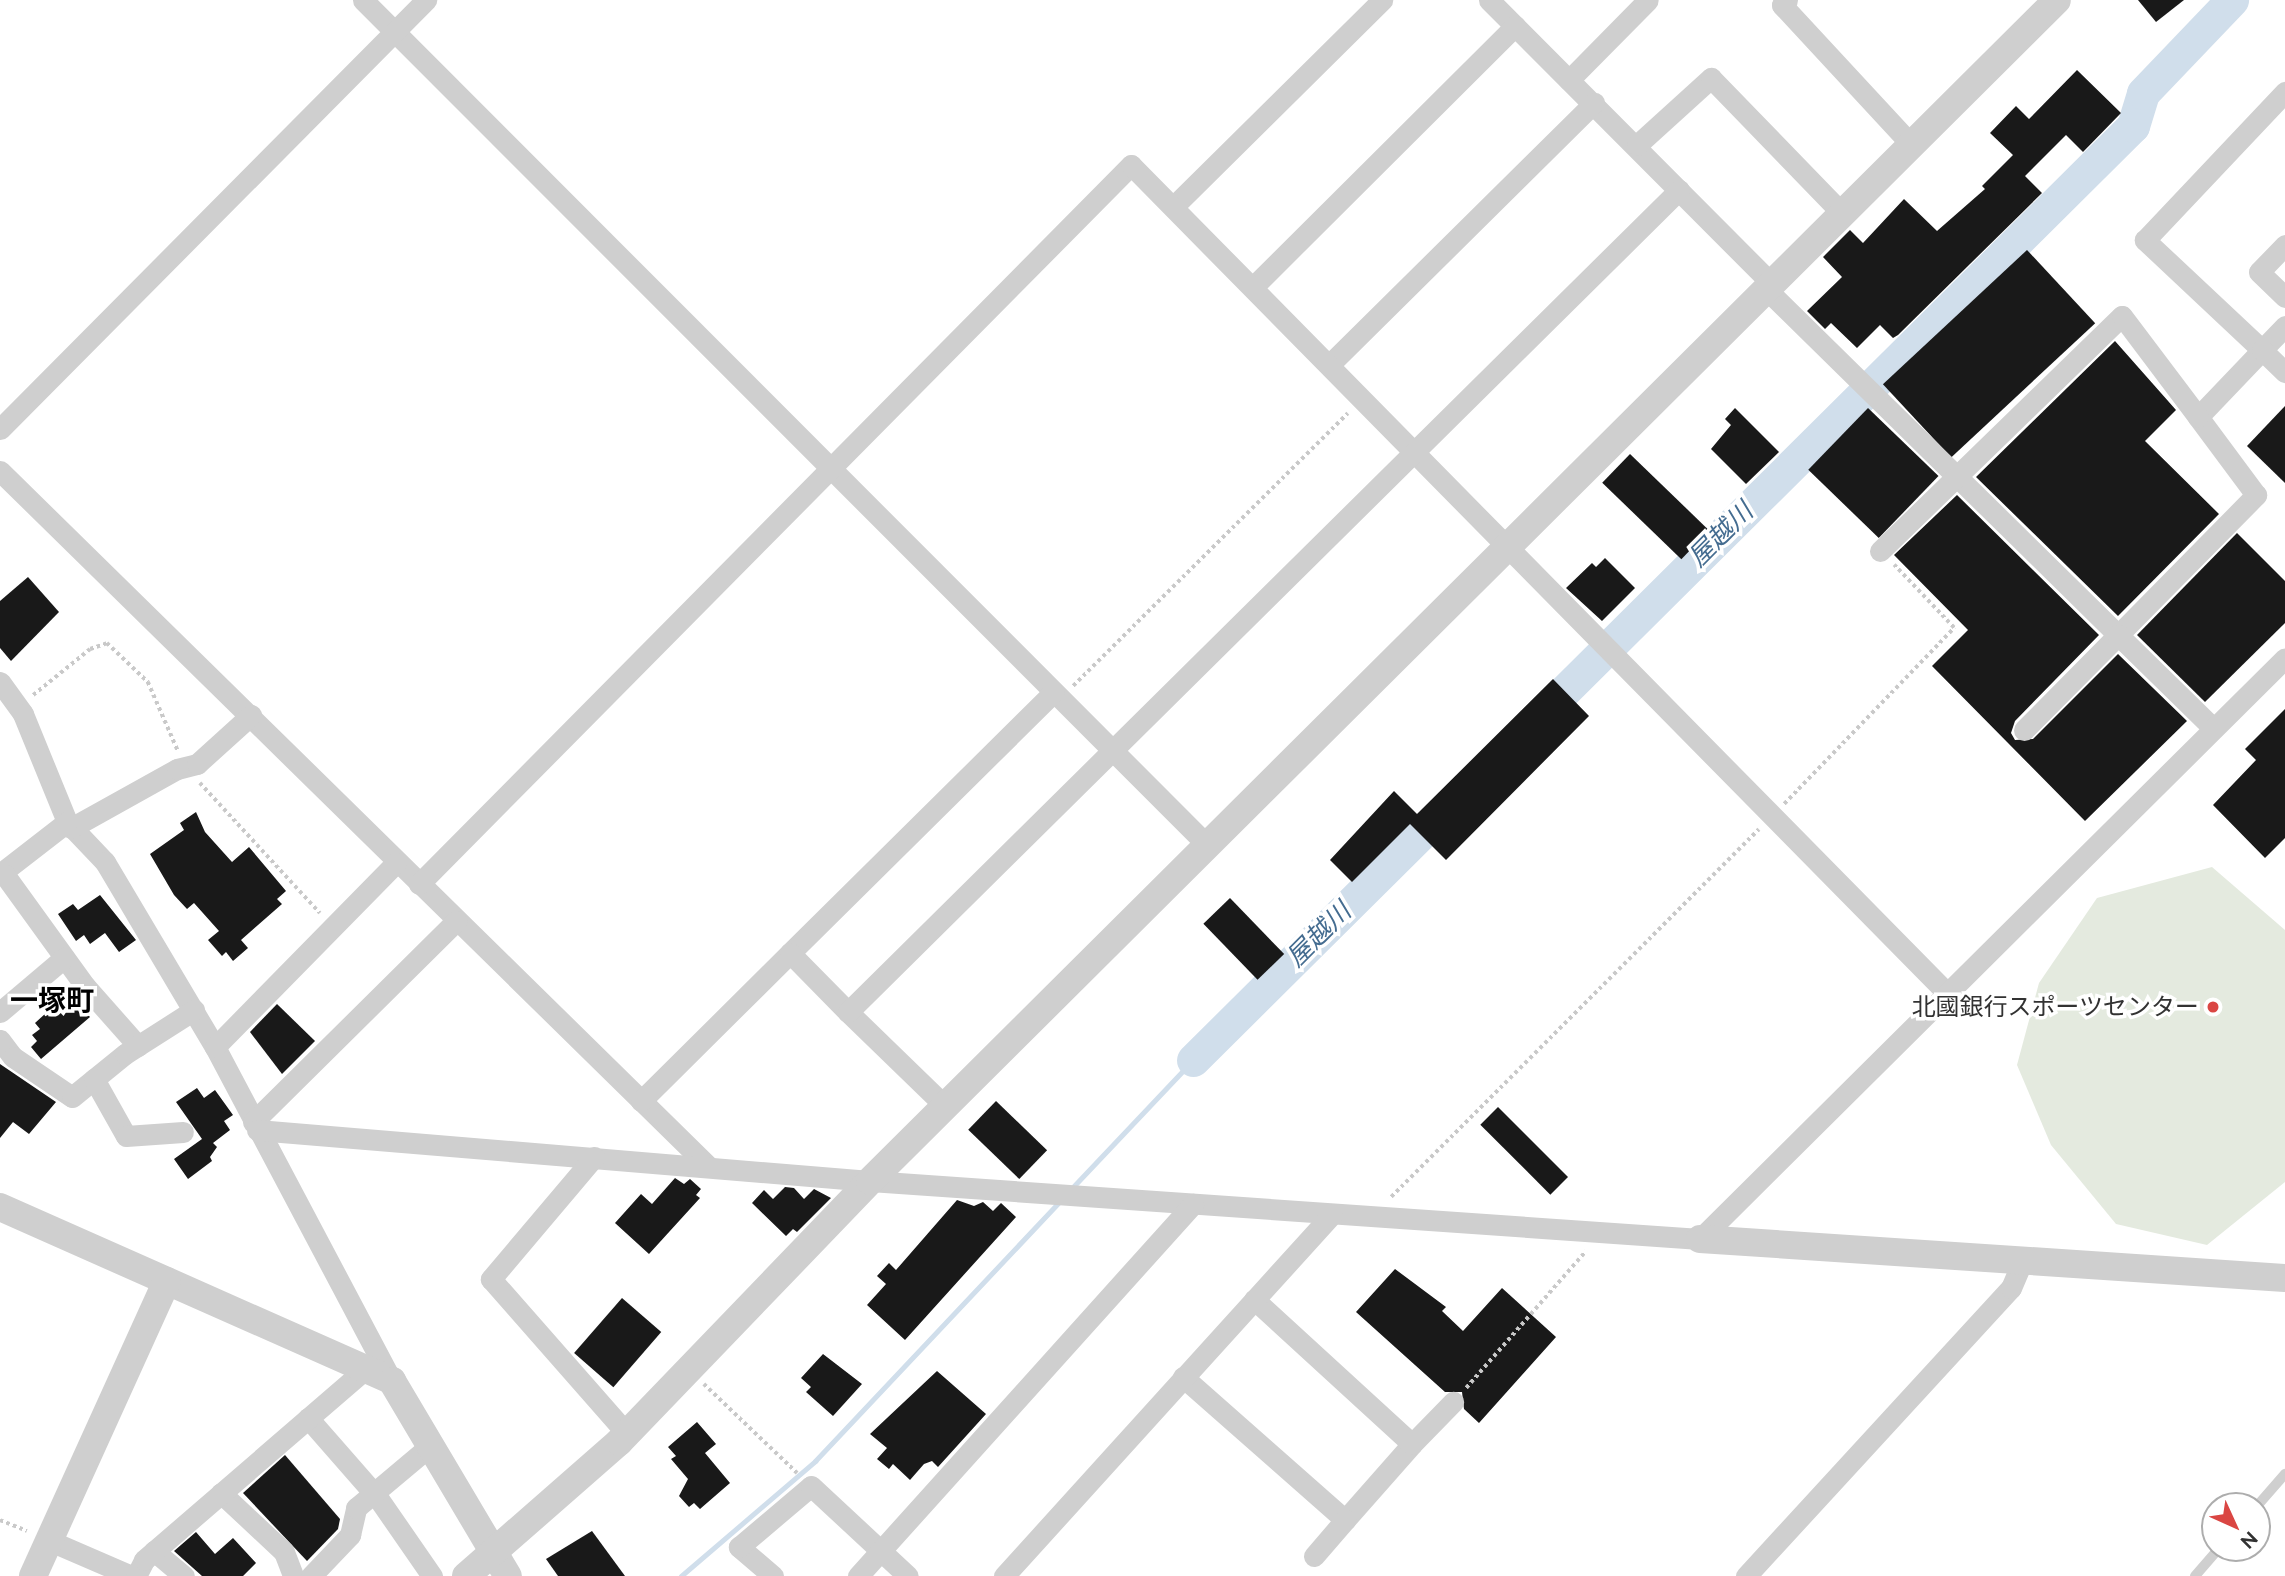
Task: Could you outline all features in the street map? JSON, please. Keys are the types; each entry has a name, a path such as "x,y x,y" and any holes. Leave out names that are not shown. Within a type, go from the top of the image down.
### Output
{"street":[{"path":"363,0 1208,846"},
{"path":"0,429 426,0"},
{"path":"1174,206 1382,0"},
{"path":"1489,0 1637,145 1859,378 2213,729"},
{"path":"1569,80 1647,0"},
{"path":"1787,0 1782,5 1910,143"},
{"path":"466,1576 627,1434 870,1181 1507,547 1840,211 2057,0"},
{"path":"1253,287 1515,26"},
{"path":"1637,145 1711,78 1840,211"},
{"path":"2285,92 2144,240 2285,372"},
{"path":"1329,365 1594,103"},
{"path":"419,884 828,466 1131,165 1947,993"},
{"path":"848,1012 1114,751 1412,451 1679,190"},
{"path":"2285,245 2259,272 2285,298"},
{"path":"1880,551 2122,316 2256,495 2024,730"},
{"path":"2198,417 2285,326"},
{"path":"0,471 707,1166"},
{"path":"1700,1239 2285,657"},
{"path":"0,682 23,714 69,825 104,862 194,1010 392,1381 491,1552 508,1576"},
{"path":"641,1101 1058,695"},
{"path":"138,1046 64,958 2,874 69,825 177,769 197,764 251,715"},
{"path":"215,1047 396,863"},
{"path":"255,1126 456,921"},
{"path":"790,953 945,1107"},
{"path":"0,1012 64,958"},
{"path":"0,1040 13,1057 72,1097 138,1046 194,1010"},
{"path":"94,1079 126,1136 183,1132"},
{"path":"255,1126 870,1181 1603,1231 2021,1264 2285,1278"},
{"path":"594,1157 491,1279 627,1434"},
{"path":"858,1576 1193,1204"},
{"path":"0,1208 392,1381"},
{"path":"1004,1576 1332,1214"},
{"path":"1746,1576 2011,1288 2021,1264"},
{"path":"33,1576 167,1281"},
{"path":"1254,1299 1412,1444"},
{"path":"48,1540 134,1576 154,1551 365,1369"},
{"path":"1183,1377 1345,1520"},
{"path":"1314,1556 1412,1444 1453,1402"},
{"path":"308,1418 373,1493 432,1576"},
{"path":"311,1576 350,1535 356,1508 430,1446"},
{"path":"773,1576 739,1548 810,1486 908,1576"},
{"path":"221,1493 284,1552 293,1576"},
{"path":"154,1551 184,1576"}],"lane":[{"path":"2269,1492 2285,1474"},
{"path":"2195,1576 2207,1562"}],"path":[{"path":"1058,695 1362,400"},
{"path":"1372,1216 1772,816 1954,628 1880,551"},
{"path":"1453,1402 1603,1231"},
{"path":"689,1371 791,1466"},
{"path":"0,1520 48,1540"}],"shaded area":[{"path":"2212,867 2285,930 2285,1182 2207,1245 2116,1224 2051,1145 2017,1065 2039,983 2097,898"}],"building":[{"path":"2138,0 2184,0 2156,22"},
{"path":"2077,70 2121,113 2083,152 2066,135 2025,176 2042,193 1898,335 1893,338 1880,325 1857,348 1831,323 1825,329 1807,311 1842,277 1823,257 1850,230 1863,243 1904,199 1937,231 1985,189 1982,186 2013,155 1990,133 2016,106 2029,119"},
{"path":"2027,250 2095,323 1951,457 1883,384"},
{"path":"2115,341 2176,410 2145,441 2219,514 2118,616 1976,477"},
{"path":"2285,406 2285,483 2247,446"},
{"path":"1735,408 1779,452 1746,484 1711,449 1731,425 1725,419"},
{"path":"1868,408 1938,476 1879,538 1808,470"},
{"path":"1630,454 1709,530 1681,559 1602,483"},
{"path":"1957,495 2099,635 2015,721 2011,733 2015,740 2033,739 2118,654 2187,721 2085,821 1932,666 1968,630 1894,555"},
{"path":"2237,533 2285,581 2285,623 2205,702 2137,635"},
{"path":"1605,558 1635,588 1602,621 1566,588 1592,563 1596,567"},
{"path":"28,577 59,612 11,661 0,648 0,601"},
{"path":"1553,679 1589,716 1446,860 1410,824 1352,882 1330,860 1394,791 1417,814"},
{"path":"2285,709 2285,838 2265,858 2213,805 2256,760 2245,749"},
{"path":"196,812 205,832 232,862 249,847 286,891 277,899 282,904 241,940 248,948 233,961 226,952 222,956 208,940 219,931 194,903 187,909 174,895 150,854 184,830 180,823"},
{"path":"100,895 136,940 119,952 105,933 90,944 84,935 76,941 58,914 73,904 78,910"},
{"path":"1230,898 1284,954 1258,980 1203,924"},
{"path":"68,993 90,1017 41,1059 31,1047 37,1041 32,1035 40,1029 35,1023"},
{"path":"277,1004 315,1041 282,1074 250,1032"},
{"path":"0,1064 56,1102 29,1134 13,1122 0,1138"},
{"path":"197,1088 204,1098 215,1090 233,1115 224,1121 230,1130 213,1143 217,1147 210,1157 212,1161 188,1179 174,1159 202,1139 176,1102"},
{"path":"996,1101 1047,1150 1019,1179 968,1130"},
{"path":"1498,1107 1568,1177 1550,1195 1480,1125"},
{"path":"675,1178 684,1184 690,1179 701,1189 696,1195 700,1198 649,1254 615,1223 641,1194 652,1204"},
{"path":"785,1187 794,1188 804,1199 814,1189 831,1198 797,1232 793,1229 786,1236 752,1203 764,1190 773,1199"},
{"path":"957,1200 974,1206 983,1202 993,1211 1001,1203 1016,1217 905,1340 867,1305 886,1284 877,1276 889,1263 896,1270"},
{"path":"1395,1269 1446,1307 1442,1311 1463,1331 1502,1288 1556,1337 1479,1423 1464,1409 1462,1392 1445,1392 1356,1312"},
{"path":"622,1298 661,1332 613,1387 574,1353"},
{"path":"823,1354 862,1384 833,1416 806,1392 811,1387 801,1378"},
{"path":"937,1371 986,1414 938,1467 932,1461 924,1464 910,1480 893,1464 889,1469 877,1459 887,1448 870,1434"},
{"path":"697,1422 716,1444 705,1453 730,1483 700,1509 694,1503 689,1507 679,1496 688,1479 671,1459 676,1456 668,1447"},
{"path":"285,1455 340,1519 338,1529 307,1561 243,1493"},
{"path":"592,1531 625,1576 558,1576 546,1559"},
{"path":"196,1532 215,1554 233,1538 256,1563 243,1576 202,1576 174,1551"}],"waterway":[{"name":"屋越川","path":"1532,723 2133,126 2143,93 2232,0"},
{"name":"屋越川","path":"1193,1060 1452,803"},
{"path":"1070,1190 1193,1060"},
{"path":"681,1576 815,1461 1061,1200"}],"place":[{"name":"北國銀行スポーツセンター","path":"2213,1007"}],"district":[{"name":"一塚町","path":"52,1001"}]}
